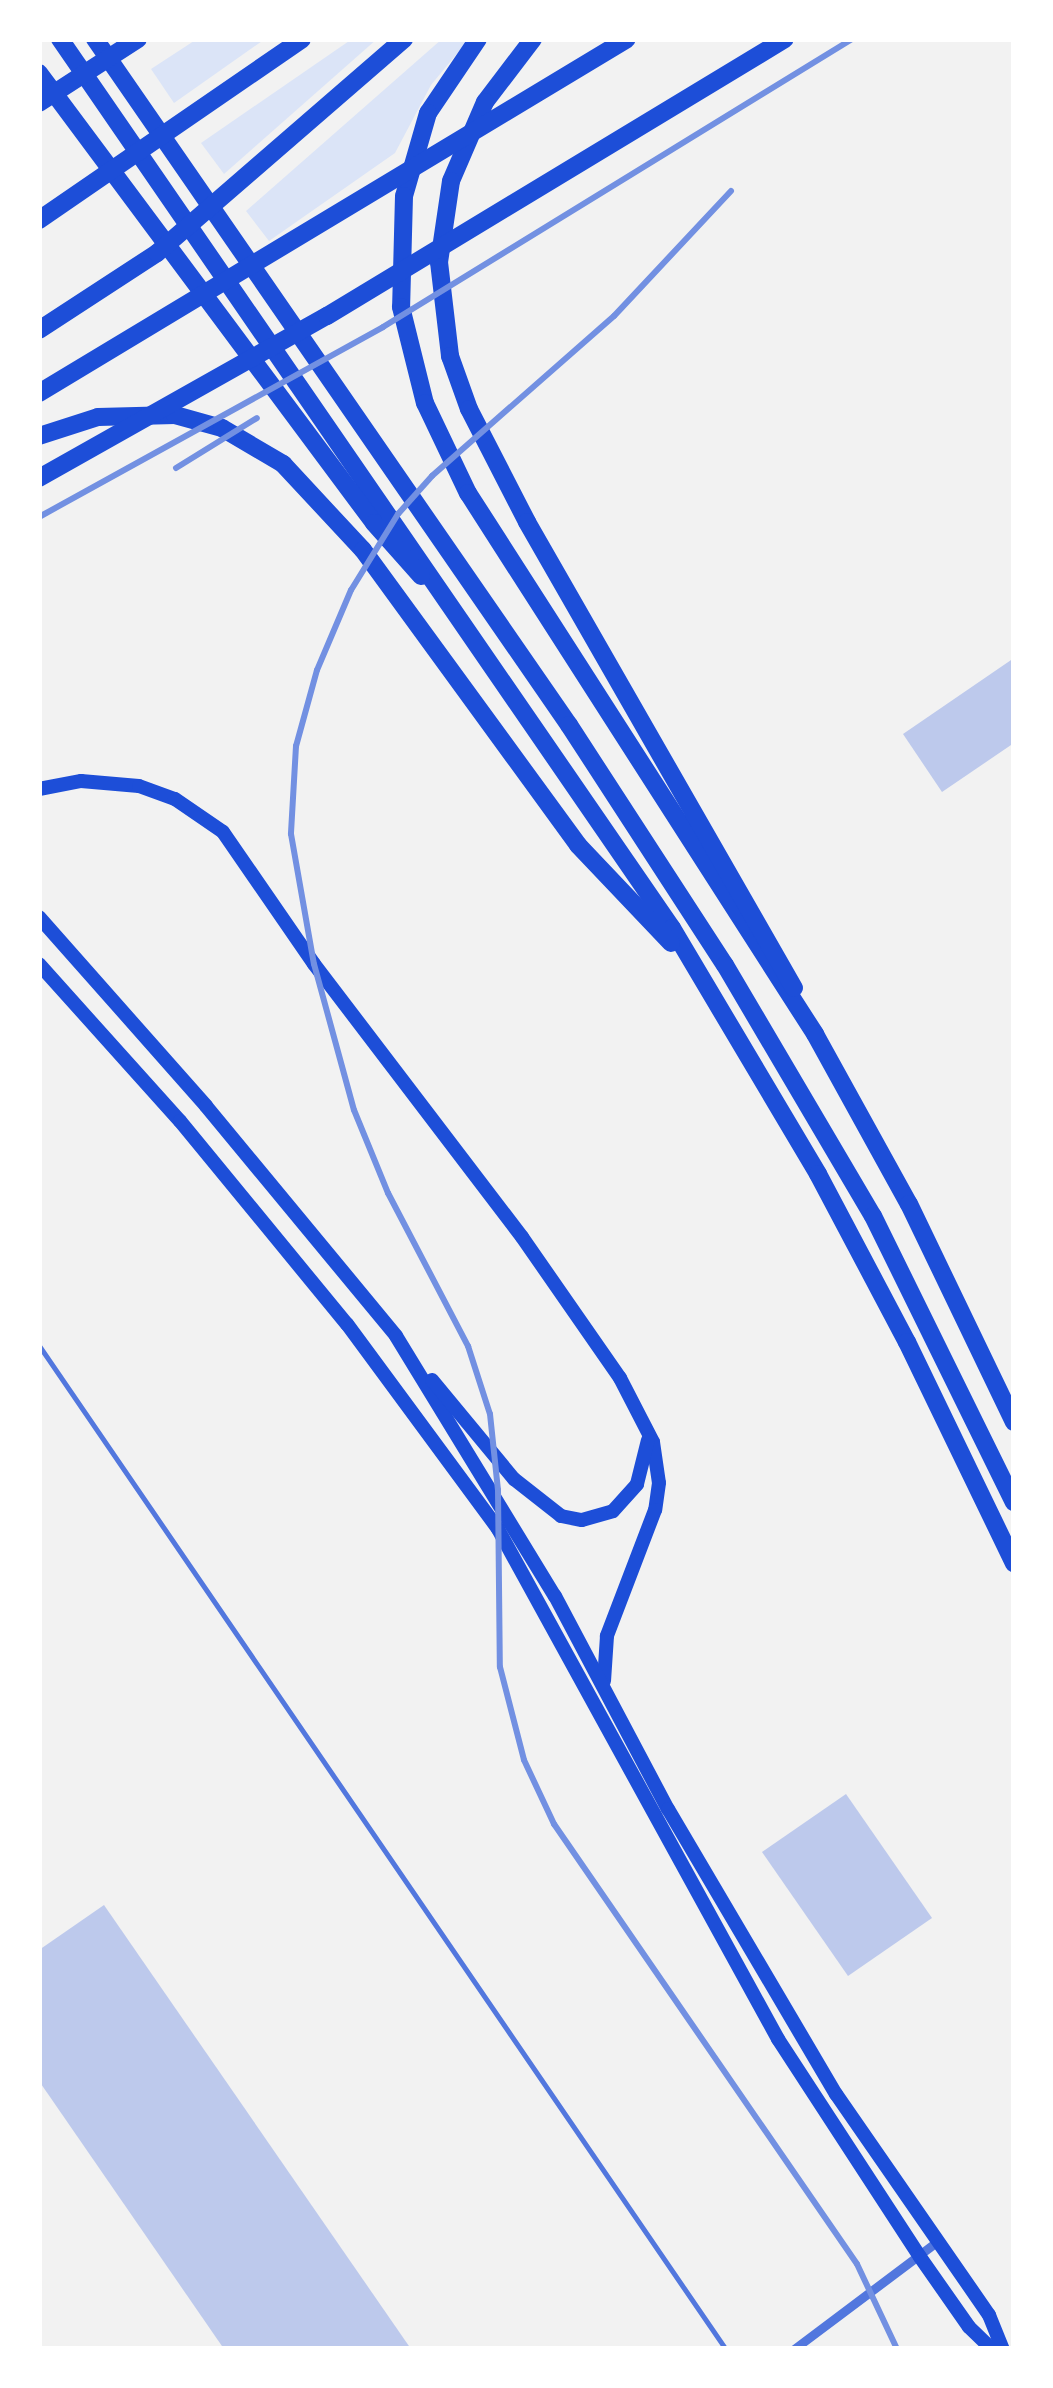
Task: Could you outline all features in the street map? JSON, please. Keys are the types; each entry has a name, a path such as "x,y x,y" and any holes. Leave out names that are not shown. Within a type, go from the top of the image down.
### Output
{"highway":[{"path":"60,39 471,631 700,973 829,1195 1014,1563"},
{"path":"94,39 569,725 725,965 873,1216 1014,1502"},
{"path":"39,103 138,39"},
{"path":"39,220 302,39"},
{"path":"44,328 157,253 404,39"},
{"path":"478,39 441,89 417,138 402,212 399,286 410,353 435,429 480,512 815,1034"},
{"path":"533,39 490,93 454,169 443,217 441,301 456,374 511,492 782,963 815,1034 908,1204 1014,1422"},
{"path":"39,393 627,39"},
{"path":"39,478 327,316 785,39"},
{"path":"39,74 374,523 471,631"},
{"path":"39,436 98,417 175,415 222,428 284,464 318,496 389,584 578,845 700,973"}],"main road":[{"path":"39,789 81,781 139,785 176,799 223,832 314,964 522,1237 646,1423 656,1456 655,1510 608,1636 605,1691"},
{"path":"39,916 195,1092 514,1479 561,1516 598,1518 627,1499 644,1468 646,1423"},
{"path":"39,964 168,1107 347,1324 498,1529 778,2039 920,2257 969,2327 992,2349"},
{"path":"396,1336 836,2094 989,2315 1003,2349"}],"street":[{"path":"794,2349 938,2242"}],"lane":[{"path":"39,1345 726,2349"}],"shaded area":[{"path":"197,39 265,39 174,103 151,69"},
{"path":"352,39 377,39 224,174 201,143"},
{"path":"442,39 469,39 431,85 395,153 269,241 246,211"}],"building":[{"path":"1014,658 1014,743 942,792 903,734"},
{"path":"846,1794 932,1918 848,1976 762,1852"},
{"path":"104,1905 411,2349 224,2349 39,2081 39,1950"}],"railway":[{"path":"39,517 383,327 852,39"},
{"path":"731,191 614,316 432,476 398,514 351,590 317,670 296,746 291,834 314,964 354,1110 388,1193 468,1346 490,1414 498,1490 500,1667 524,1760 554,1824 857,2264 897,2349"},
{"path":"176,468 257,418"}]}
